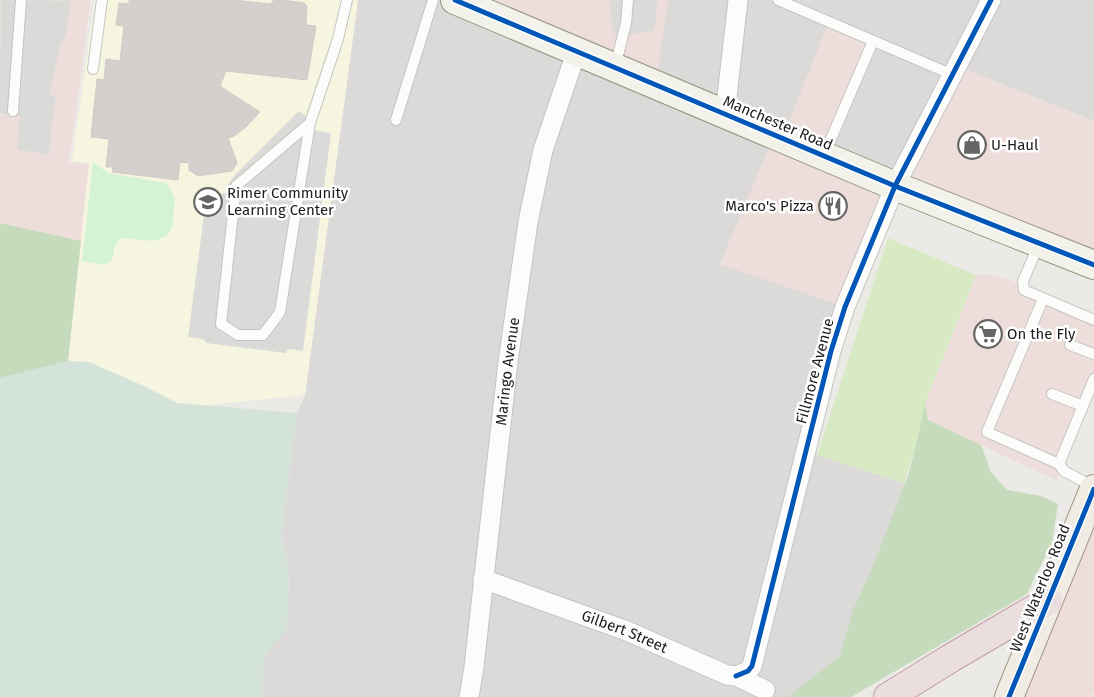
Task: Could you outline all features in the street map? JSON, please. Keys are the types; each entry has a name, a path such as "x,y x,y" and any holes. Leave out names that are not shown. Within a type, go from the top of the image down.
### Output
{"highway":[{"path":"888,697 1048,601"}],"main road":[{"name":"Manchester Road","path":"469,3 576,53 895,186 1094,265"},
{"name":"West Waterloo Road","path":"1009,697 1093,494"}],"street":[{"path":"725,114 738,0"},
{"name":"Fillmore Avenue","path":"736,676 748,671 752,666 837,329 895,186 991,0"},
{"name":"Maringo Avenue","path":"469,697 508,362 534,187 543,150 576,53"},
{"name":"Gilbert Street","path":"483,579 627,632 727,674 736,676 765,690"}],"lane":[{"path":"13,111 21,0"},
{"path":"93,69 102,0"},
{"path":"310,123 236,186 221,324 238,334 263,335 280,312 310,123 338,39 347,0"},
{"path":"396,120 433,0"},
{"path":"615,68 626,23 628,0"},
{"path":"778,0 953,75"},
{"path":"824,156 873,41"},
{"path":"1039,243 1023,281 1024,290 1094,320"},
{"path":"1043,299 1035,331 987,432 1059,464 1064,471 1093,494"},
{"path":"1070,345 1094,354"},
{"path":"1059,464 1094,378"},
{"path":"1052,394 1083,406"}],"shaded area":[{"path":"0,0 91,0 69,162 92,164 84,238 81,241 0,223"},
{"path":"1,0 70,1 66,35 60,45 49,95 56,97 49,155 17,149 20,116 0,113"},
{"name":"Rimer Community Learning Center","path":"95,0 358,0 305,395 207,405 177,403 89,362 68,361 89,163 72,161"},
{"path":"358,0 1094,0 1094,121 957,66 895,186 720,263 845,307 807,451 922,489 838,690 818,697 262,697 264,655 287,629 289,571 281,535 297,413 305,395"},
{"path":"478,0 668,0 656,84"},
{"path":"609,0 658,0 654,31 635,33 627,39 613,33"},
{"path":"829,22 873,41 824,156 895,186 845,307 720,264 774,135 782,138"},
{"path":"957,66 1094,121 1094,265 895,186"},
{"path":"299,111 315,123 314,129 331,133 303,351 289,349 285,353 206,343 202,339 188,337 207,192 225,194 233,177"},
{"path":"0,223 81,241 68,361 0,378"},
{"path":"976,275 996,275 1043,292 1094,319 1094,391 1056,480 928,420 925,404"},
{"path":"68,361 89,362 177,403 297,413 281,535 289,571 287,630 264,655 262,697 0,697 0,378"},
{"path":"925,404 928,420 981,445 991,472 1007,490 1041,496 1058,504 1052,542 1027,594 851,697 788,697 840,656 853,610 870,573 908,476"},
{"path":"1094,489 1094,693 1088,697 1009,697"}],"green space":[{"path":"93,162 108,173 165,183 171,190 175,200 172,227 167,236 154,241 123,238 117,242 111,262 103,265 82,261"},
{"path":"888,238 976,275 925,404 916,445 904,483 817,455"}],"building":[{"path":"129,0 234,0 270,4 274,0 283,0 304,3 307,6 306,25 316,26 307,80 226,71 220,86 260,112 246,127 228,138 237,163 232,171 198,176 189,170 189,163 180,162 178,180 112,172 113,167 106,167 109,139 91,137 97,79 104,80 106,59 120,61 124,26 116,25 119,3 129,4"}],"cycle path":[{"path":"455,0 895,186 1094,265"},
{"path":"736,676 748,671 752,666 831,351 845,307 895,186 991,0"},
{"path":"1009,697 1094,489"}],"place":[{"name":"U-Haul","path":"972,145"},
{"name":"Rimer Community Learning Center","path":"208,202"},
{"name":"Marco's Pizza","path":"833,206"},
{"name":"On the Fly","path":"988,334"}]}
